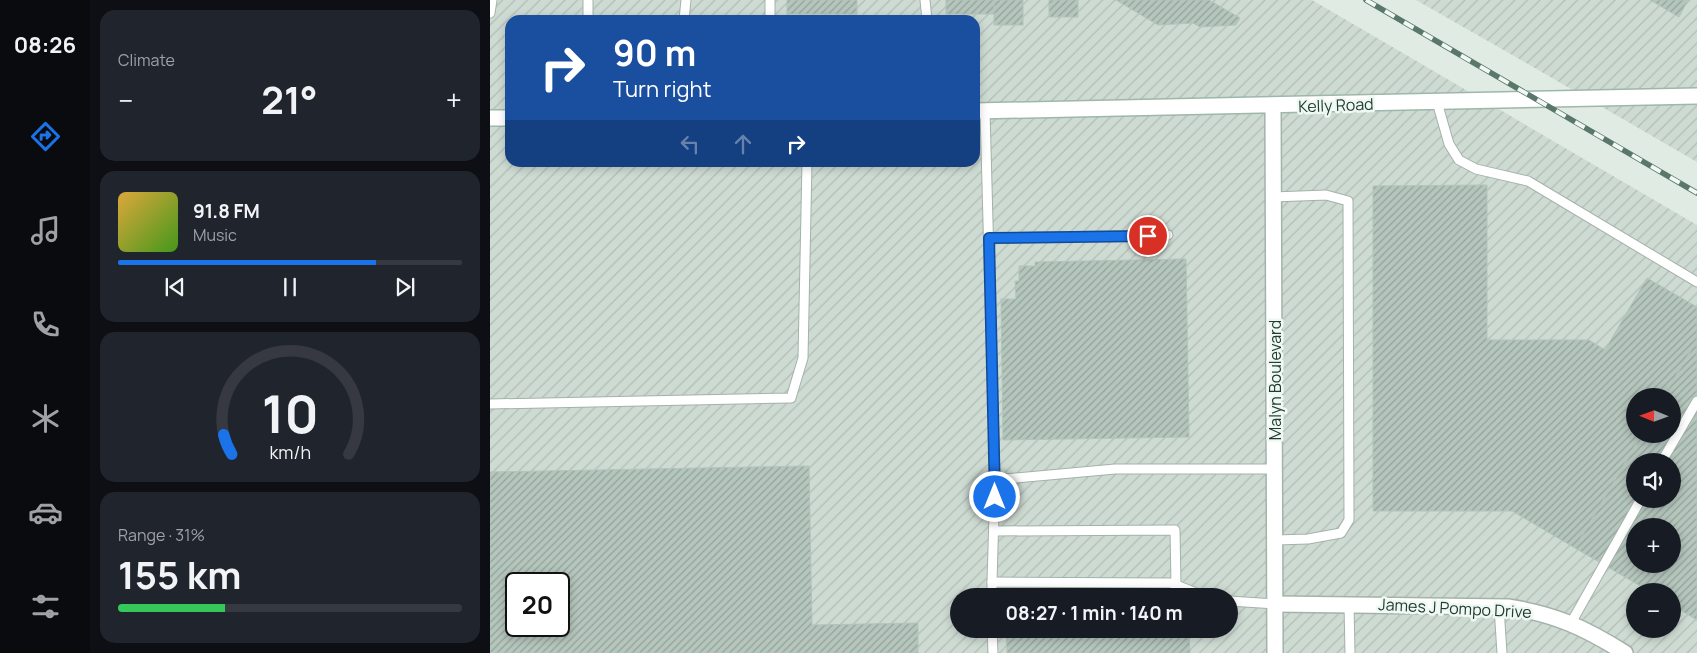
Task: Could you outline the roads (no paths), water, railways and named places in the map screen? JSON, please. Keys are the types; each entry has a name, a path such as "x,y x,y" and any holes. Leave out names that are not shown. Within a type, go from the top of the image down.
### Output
{"street":[{"name":"Kelly Road","path":"980,111 1697,96"},
{"name":"Malyn Boulevard","path":"1273,106 1275,653"},
{"path":"490,118 505,118"},
{"name":"James J Pompo Drive","path":"1275,604 1499,607 1538,612 1586,629 1625,653"}],"lane":[{"path":"490,13 492,0"},
{"path":"588,0 588,15"},
{"path":"684,15 686,0"},
{"path":"770,0 770,15"},
{"path":"925,0 926,15"},
{"path":"1437,102 1449,144 1459,160 1476,169 1528,181 1697,282"},
{"path":"980,111 989,238 996,480 992,588"},
{"path":"490,404 792,398 803,358 807,167"},
{"path":"1273,197 1338,196 1348,201 1349,520 1341,534 1308,539 1276,540"},
{"path":"989,238 1168,235"},
{"path":"1667,453 1697,401"},
{"path":"996,480 1115,469 1275,469"},
{"path":"1570,623 1636,508"},
{"path":"994,530 1175,530 1176,585"},
{"path":"992,582 1171,583 1184,588"},
{"path":"1238,602 1275,604"},
{"path":"1349,604 1350,653"},
{"path":"1499,607 1502,653"},
{"path":"992,638 993,653"}],"railway":[{"path":"1366,0 1697,193"}]}
